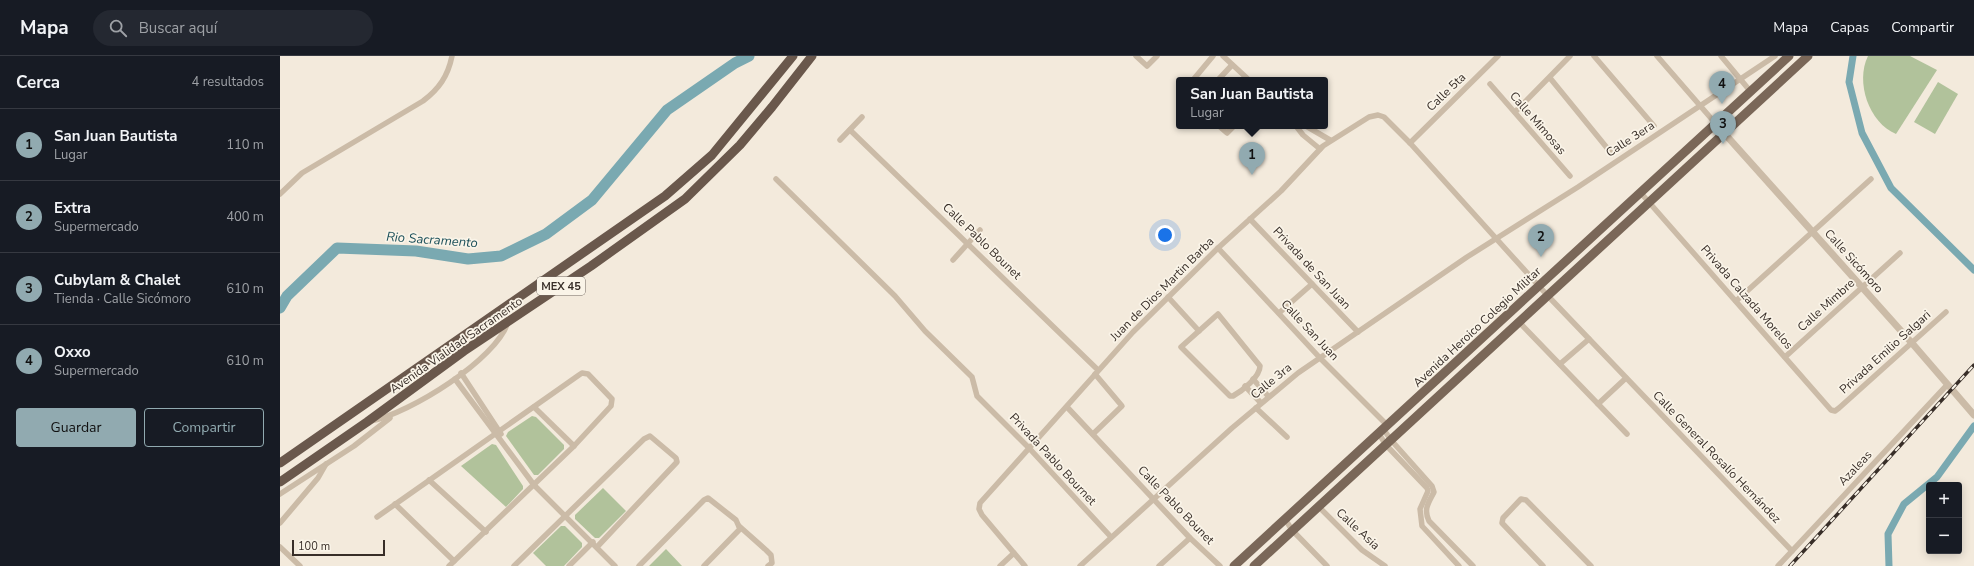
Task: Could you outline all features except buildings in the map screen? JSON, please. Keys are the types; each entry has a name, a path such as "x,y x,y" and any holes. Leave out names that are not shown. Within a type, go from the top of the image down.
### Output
{"highway":[{"name":"Avenida Vialidad Sacramento","path":"280,462 665,196 712,154 793,56"},
{"name":"Avenida Vialidad Sacramento","path":"280,482 367,422 464,351 591,266 685,199 740,145 812,56"}],"main road":[{"name":"Avenida Heroico Colegio Militar","path":"1234,566 1789,56"},
{"name":"Avenida Heroico Colegio Militar","path":"1257,565 1292,530 1808,56"}],"street":[{"path":"280,194 302,173 413,108 429,97 446,76 452,56"},
{"path":"1136,56 1147,66 1157,56"},
{"path":"1196,77 1213,56"},
{"path":"1223,56 1246,77"},
{"name":"Calle 5ta","path":"1410,143 1498,56"},
{"path":"1515,112 1570,56"},
{"path":"1594,56 1654,126"},
{"path":"1657,56 1716,124"},
{"path":"1721,56 1751,92"},
{"name":"Calle 3era","path":"1496,239 1700,107 1775,56"},
{"path":"1221,77 1232,64"},
{"path":"1550,78 1612,154"},
{"name":"Calle Mimosas","path":"1490,84 1570,176"},
{"name":"Juan de Dios Martin Barba","path":"1014,553 979,509 980,503 1097,372 1168,297 1218,248 1281,191 1320,149 1330,140 1369,117 1378,115 1384,117"},
{"path":"840,140 862,117"},
{"name":"Calle General Rosalío Hernández","path":"1384,117 1410,143 1547,295 1792,551"},
{"name":"Calle Sicómoro","path":"1716,124 1911,342 1974,415"},
{"path":"1222,129 1227,133 1231,129"},
{"path":"1298,129 1303,135 1320,149"},
{"path":"1311,129 1330,140"},
{"name":"Calle Pablo Bounet","path":"850,130 968,243 1097,372 1121,403 1120,409 1093,434"},
{"path":"1736,301 1871,179"},
{"name":"Privada Pablo Bournet","path":"776,180 894,296 925,331 972,377 977,396 1029,448 1111,537"},
{"name":"Privada Calzada Morelos","path":"1640,192 1831,410 1835,411 1839,408"},
{"name":"Privada de San Juan","path":"1250,219 1358,332"},
{"path":"953,260 980,230"},
{"name":"Calle 3ra","path":"1080,566 1268,396 1320,358 1467,257 1496,239"},
{"name":"Calle San Juan","path":"1218,248 1320,358 1383,430 1388,442"},
{"name":"Calle Mimbre","path":"1785,357 1900,253"},
{"path":"1279,313 1312,284"},
{"path":"1168,297 1199,331"},
{"name":"Privada Emilio Salgari","path":"1839,408 1946,312"},
{"path":"1218,314 1259,364 1260,371 1253,380 1235,396 1230,396 1181,347 1218,314"},
{"path":"280,494 354,446 394,414 462,374 476,363 500,339 508,322"},
{"path":"1520,322 1627,434"},
{"path":"1560,364 1589,339"},
{"path":"377,517 582,373 591,376 612,399 612,404 574,446 534,486 449,566"},
{"path":"462,374 482,404 487,417"},
{"path":"1598,404 1626,378"},
{"path":"455,379 477,408 487,417 534,486 616,566"},
{"path":"1253,380 1268,396"},
{"name":"Azaleas","path":"1778,566 1947,385"},
{"path":"1245,386 1261,403"},
{"path":"477,408 482,404"},
{"path":"534,407 574,446"},
{"name":"Calle Pablo Bounet","path":"1066,407 1155,499 1190,538 1220,566"},
{"path":"1256,408 1287,437"},
{"path":"367,422 394,414"},
{"path":"514,566 646,437 650,436 676,458 677,462 674,467 598,547"},
{"path":"1388,442 1432,486 1434,492 1429,501 1426,513 1430,521 1473,566"},
{"path":"1388,442 1427,488 1428,491 1420,510 1423,528 1459,566"},
{"path":"280,523 318,478 327,463"},
{"path":"429,480 486,532"},
{"path":"639,566 706,499 712,500 736,520 740,526 771,555 772,563 768,566"},
{"path":"1543,566 1502,523 1503,518 1520,500 1526,500 1591,566"},
{"path":"395,504 454,561"},
{"name":"Calle Asia","path":"1318,506 1362,550 1385,566"},
{"path":"1420,515 1426,513"},
{"path":"1285,519 1292,530 1327,566"},
{"path":"704,566 737,533 740,526"},
{"path":"1159,566 1190,538"},
{"path":"569,566 593,542"},
{"path":"280,547 300,566"},
{"path":"1000,566 1014,553 1025,566"}],"green space":[{"path":"1868,56 1910,56 1937,70 1896,134 1887,129 1878,121 1867,101 1863,78 1864,66"},
{"path":"1938,82 1958,94 1935,134 1914,122"},
{"path":"532,416 536,417 564,445 564,449 538,475 534,475 506,436 508,432"},
{"path":"492,444 496,445 523,486 523,489 506,507 461,466"},
{"path":"603,488 626,511 599,538 595,538 575,519 575,515"},
{"path":"561,526 565,526 582,543 582,547 564,566 546,566 533,553"},
{"path":"666,549 682,566 649,566"}],"waterway":[{"name":"Rio Sacramento","path":"280,308 287,296 337,248 416,251 468,259 501,256 546,234 592,200 667,110 735,63 749,56"},
{"path":"1853,56 1849,82 1862,133 1891,188 1974,270"},
{"path":"1889,566 1888,534 1904,504 1937,477 1974,426"}],"railway":[{"path":"1790,566 1974,365"}],"place":[{"name":"Oxxo","path":"1722,104"},
{"name":"Cubylam & Chalet","path":"1723,144"},
{"name":"San Juan Bautista","path":"1252,175"},
{"name":"Extra","path":"1541,257"}]}
